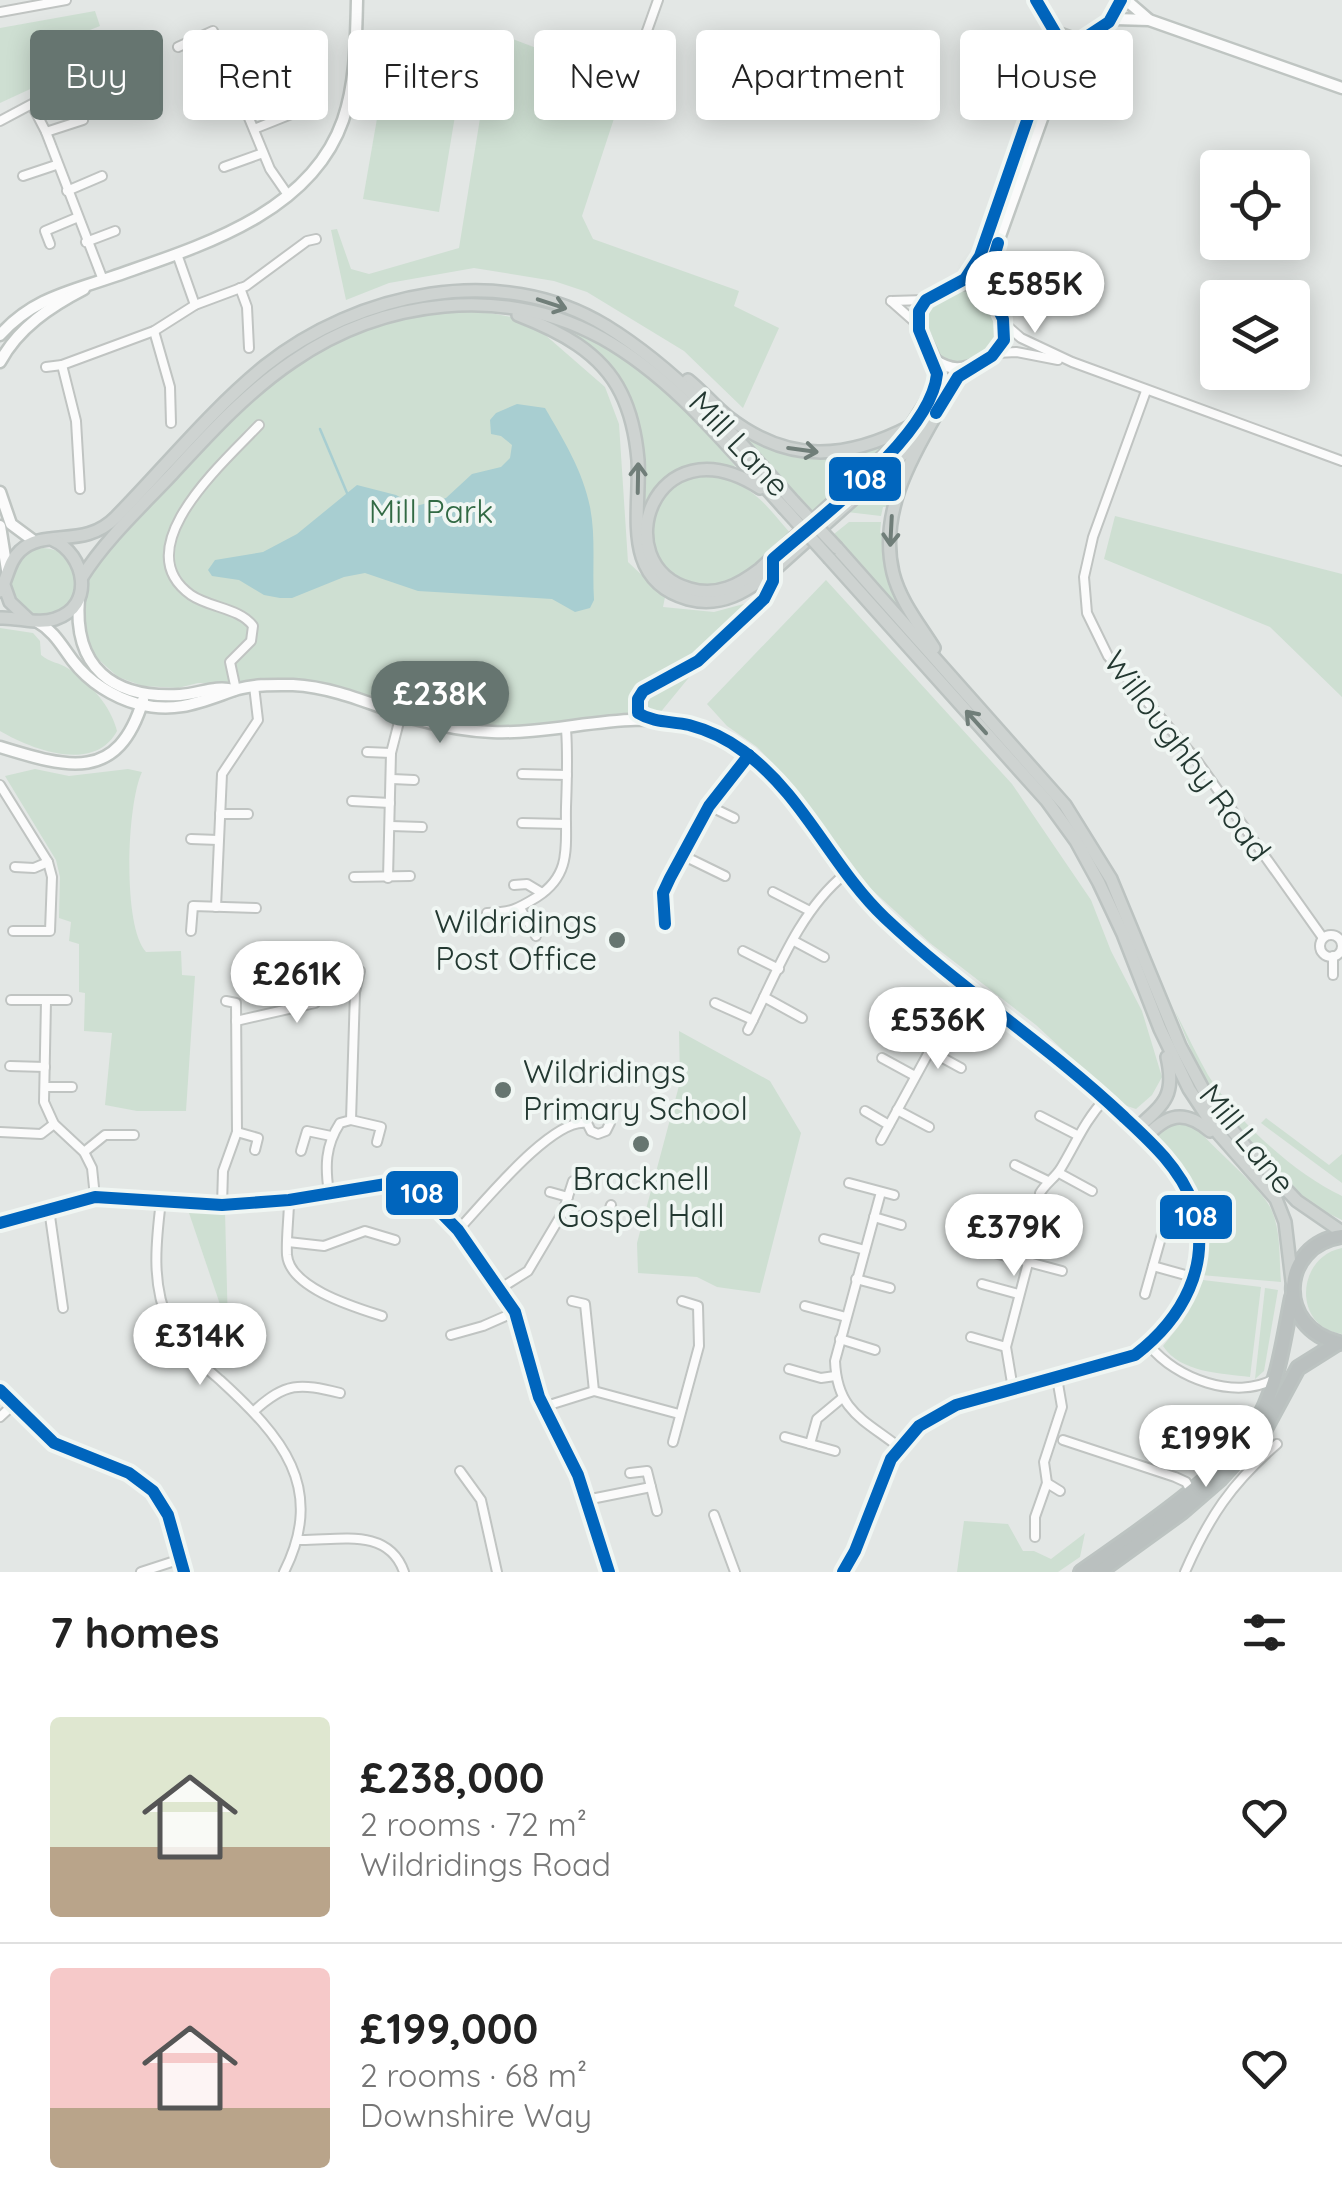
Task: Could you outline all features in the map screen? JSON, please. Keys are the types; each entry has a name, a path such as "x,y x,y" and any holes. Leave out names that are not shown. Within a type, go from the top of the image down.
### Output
{"highway":[{"path":"1081,1572 1191,1490 1260,1418 1274,1379 1292,1291 1309,1251 1342,1234"},
{"path":"1292,1291 1300,1318 1311,1331 1340,1343"},
{"path":"1100,1572 1220,1479 1265,1429 1298,1368 1340,1343"}],"main road":[{"name":"Mill Lane","path":"34,541 84,536 105,527 222,404 264,367 316,332 347,316 412,296 482,292 540,300 605,326 681,382 786,504"},
{"name":"Mill Lane","path":"79,597 82,578 209,434 292,361 337,334 375,318 438,306 494,306 529,311 573,325 624,352 687,404 949,673 1046,782 1096,851 1138,938 1185,1056 1221,1117 1297,1201 1342,1234"},
{"path":"494,306 569,338 603,367 618,386 637,451 636,528 642,558 658,582 685,598 720,601 749,589 920,439"},
{"path":"605,326 635,340 679,372 727,416 779,446 802,452 840,452 884,440 913,424"},
{"path":"786,504 728,473 685,473 665,486 652,502 646,530 650,551 662,573 682,587 706,592 736,586 773,559 897,445 934,388 935,360"},
{"path":"949,673 907,607 895,580 890,554 892,510 920,439 953,383 967,368"},
{"path":"53,540 74,556 82,578"},
{"path":"32,620 10,602 2,588 17,554 34,541"},
{"name":"Mill Lane","path":"834,554 1062,822 1111,908 1160,1029 1194,1098 1280,1206 1287,1234 1292,1291"},
{"path":"0,618 32,620 64,615 79,597"},
{"path":"1141,1134 1172,1085 1160,1029"},
{"path":"1141,1134 1166,1118 1180,1115 1201,1123 1229,1146"}],"street":[{"path":"0,12 66,0"},
{"path":"0,336 13,320 40,302 176,254 253,218 288,195 320,162 344,117 354,71 357,0"},
{"path":"647,30 658,0"},
{"path":"1036,0 1052,30"},
{"path":"1099,30 1115,18 1123,0 1149,20"},
{"path":"1115,18 1149,20 1342,88"},
{"path":"178,46 183,44"},
{"path":"0,121 30,106"},
{"path":"40,120 103,280"},
{"path":"46,132 83,120"},
{"path":"250,120 263,154 288,195"},
{"path":"254,129 276,120"},
{"path":"1029,120 978,260 960,283 926,300 891,301 918,324 935,360 950,368 967,368 997,353 1016,352 1072,362"},
{"path":"1041,120 990,264 987,289 1005,324 1021,338 1072,362 1342,461"},
{"path":"224,168 263,154"},
{"path":"23,176 56,165"},
{"path":"67,191 102,176"},
{"path":"50,244 46,231 76,218"},
{"path":"86,242 116,231"},
{"path":"46,367 154,331 194,305 240,288 307,241 316,239"},
{"path":"176,254 194,305"},
{"path":"1,358 37,319 103,280"},
{"path":"960,283 987,289"},
{"path":"240,288 247,307 249,348"},
{"path":"918,324 926,300"},
{"path":"997,353 1004,341 1005,324"},
{"path":"154,331 170,387 171,423"},
{"path":"62,364 76,422 80,489"},
{"name":"Willoughby Road","path":"1146,391 1084,570 1087,614 1108,656 1195,758 1323,938"},
{"path":"235,690 230,662 251,641 253,626 238,614 200,601 174,580 169,569 168,544 190,503 259,425"},
{"path":"0,492 11,524 34,541"},
{"path":"0,526 7,571"},
{"path":"79,597 77,628 86,655 114,682 143,699"},
{"path":"32,620 52,632 95,682 113,694 186,706 254,686 312,688 472,730 517,732 647,720 678,723 715,734 750,755 781,786 845,874 896,928 1051,1051 1141,1134 1180,1178 1192,1204 1200,1243 1196,1278 1182,1310 1150,1346 1135,1356 956,1405 919,1426 899,1446 842,1572"},
{"path":"216,907 222,774 258,720 254,686"},
{"path":"0,747 60,764 89,762 122,744 136,722 143,699"},
{"path":"388,878 391,753 401,714"},
{"path":"486,912 520,908 558,880 564,866 566,729"},
{"path":"367,752 391,753"},
{"path":"665,924 663,893 682,855 709,806 750,755"},
{"path":"522,774 567,774"},
{"path":"392,780 414,780"},
{"path":"0,784 48,862 52,877 50,932 14,931"},
{"path":"352,801 390,803"},
{"path":"709,806 734,818"},
{"path":"220,814 248,814"},
{"path":"522,823 566,824"},
{"path":"391,826 422,826"},
{"path":"190,839 218,840"},
{"path":"682,855 726,876"},
{"path":"15,867 34,868 48,862"},
{"path":"715,1004 750,1025 810,911 845,874"},
{"path":"354,878 410,876"},
{"path":"514,885 527,884 542,893"},
{"path":"773,892 810,911"},
{"path":"191,931 193,906 256,908"},
{"path":"520,908 536,936"},
{"path":"1332,935 1341,939 1341,950 1333,956 1321,951 1323,938 1332,935"},
{"path":"794,941 824,957"},
{"path":"743,951 779,968"},
{"path":"1333,956 1334,975"},
{"path":"351,1120 354,992 360,971"},
{"path":"881,1140 965,986"},
{"path":"236,1021 315,1003 318,990"},
{"path":"764,998 802,1018"},
{"path":"11,1000 67,1000"},
{"path":"46,1001 44,1102 54,1124 84,1152 92,1168 96,1197"},
{"path":"222,1205 223,1171 237,1132 236,1003 226,1001"},
{"path":"909,1002 944,1020"},
{"path":"928,1050 961,1068"},
{"path":"882,1058 915,1076"},
{"path":"10,1066 44,1068"},
{"path":"44,1087 72,1087"},
{"path":"1040,1193 1058,1173 1077,1135 1105,1100"},
{"path":"897,1110 929,1127"},
{"path":"865,1111 889,1125"},
{"path":"1040,1116 1077,1135"},
{"path":"330,1194 325,1165 331,1136 340,1123 351,1120 381,1127 377,1142"},
{"path":"458,1230 547,1140 579,1122 588,1123"},
{"path":"0,1132 41,1134 54,1124"},
{"path":"301,1151 307,1131 331,1136"},
{"path":"237,1132 258,1138 255,1150"},
{"path":"84,1152 104,1136 134,1135"},
{"path":"1015,1166 1048,1180"},
{"path":"1058,1173 1092,1191"},
{"path":"501,1288 528,1272 563,1212 572,1180"},
{"path":"849,1183 894,1195"},
{"path":"0,1223 96,1197 222,1205 289,1200 386,1184 413,1188 429,1198 458,1230 515,1312 543,1407 578,1475 609,1572"},
{"path":"550,1192 568,1197"},
{"path":"881,1192 834,1362 841,1400 899,1446"},
{"path":"289,1200 287,1258 296,1278 375,1317"},
{"path":"161,1201 157,1276 166,1318 184,1347 254,1411 285,1449 298,1482 302,1515 298,1540 284,1572"},
{"path":"563,1212 605,1223 611,1205"},
{"path":"49,1208 63,1308"},
{"path":"874,1217 901,1224"},
{"path":"288,1242 324,1246 365,1231 395,1240"},
{"path":"1145,1294 1162,1234"},
{"path":"824,1239 865,1250"},
{"path":"976,1248 1062,1271"},
{"path":"1014,1389 1006,1347 1028,1263"},
{"path":"1153,1266 1196,1278"},
{"path":"856,1279 890,1288"},
{"path":"982,1284 1018,1294"},
{"path":"572,1301 586,1304 594,1391"},
{"path":"673,1442 699,1346 698,1306 682,1301"},
{"path":"805,1306 846,1318"},
{"path":"451,1336 515,1312"},
{"path":"971,1337 1006,1347"},
{"path":"840,1339 874,1350"},
{"path":"1150,1346 1179,1372 1248,1388 1274,1379"},
{"path":"789,1369 821,1378 835,1376"},
{"path":"1035,1537 1035,1517 1047,1483 1044,1462 1062,1407 1057,1378"},
{"path":"254,1411 275,1392 292,1386 340,1393"},
{"path":"1248,1388 1258,1400 1260,1418"},
{"path":"0,1390 26,1420 60,1447 123,1470 146,1485 169,1516 184,1572"},
{"path":"543,1407 594,1391 680,1414"},
{"path":"810,1444 817,1420 841,1400"},
{"path":"0,1417 14,1404"},
{"path":"785,1437 836,1451"},
{"path":"1063,1440 1176,1476 1191,1490"},
{"path":"1185,1572 1205,1527 1227,1492 1276,1444"},
{"path":"460,1471 481,1500 497,1572"},
{"path":"630,1473 647,1471 657,1511"},
{"path":"1047,1483 1060,1491"},
{"path":"586,1500 650,1487"},
{"path":"714,1515 735,1572"},
{"path":"298,1540 373,1540 390,1548 404,1572"},
{"path":"141,1572 181,1559"}],"green space":[{"path":"95,11 100,26 90,30 30,30 30,89 0,103 0,28"},
{"path":"514,40 534,47 534,120 614,120 582,216 593,239 739,291 734,306 779,328 743,408 684,351 587,292 554,281 474,268 389,283 346,300 331,230 337,229 351,269 369,274 459,248 480,120 514,120"},
{"path":"377,120 454,120 439,212 363,199"},
{"path":"962,288 978,290 987,298 1001,334 997,345 986,354 952,364 936,352 924,317 934,301"},
{"name":"Mill Park","path":"474,310 528,320 605,387 619,424 628,562 665,597 663,607 714,612 751,602 659,714 494,726 402,707 320,682 143,686 118,677 89,651 82,622 90,572 266,387 337,341 396,318"},
{"path":"573,330 620,357 662,388 735,466 688,469 674,475 651,497 642,523 644,549 655,572 675,589 701,596 732,591 767,570 763,576 731,595 703,599 676,591 654,574 646,561 639,536 642,454 637,418 612,369"},
{"path":"729,422 766,443 849,454 899,437 815,513"},
{"path":"904,459 888,507 883,507 881,516 847,512"},
{"path":"714,473 751,492 793,536 745,577 712,587 685,584 665,570 653,549 651,525 659,502 680,484"},
{"path":"1115,516 1342,574 1342,697 1270,627 1104,559"},
{"path":"849,522 881,522 880,533 886,534 887,548 918,632 834,534"},
{"path":"43,548 67,558 77,582 67,606 43,616 19,606 9,582 19,558"},
{"path":"826,580 1012,784 1091,900 1111,951 1142,1011 1162,1077 1152,1095 1136,1109 1121,1104 1036,1025 930,943 870,888 789,780 707,704"},
{"path":"0,628 33,633 40,641 41,655 69,669 92,688 105,704 117,731 107,744 93,752 62,754 28,745 0,731"},
{"path":"35,769 69,776 128,769 142,772 130,836 133,917 146,952 181,951 182,975 195,976 186,1111 137,1111 105,1105 112,1033 84,1031 85,993 79,992 79,944 69,941 71,922 59,918 60,877 56,860 5,776"},
{"path":"1175,1011 1220,1092 1285,1159 1342,1196 1342,1220 1313,1206 1276,1174 1233,1122 1205,1084"},
{"path":"679,1031 770,1081 801,1133 760,1293 717,1287 697,1277 638,1273 637,1243 680,1082"},
{"path":"1266,1118 1329,1165 1342,1154 1342,1183 1261,1123"},
{"path":"1172,1120 1192,1123 1267,1201 1277,1228 1281,1282 1201,1275 1203,1242 1173,1162 1154,1136"},
{"path":"188,1210 225,1211 228,1328"},
{"path":"1342,1248 1342,1334 1326,1329 1314,1319 1306,1292 1316,1264"},
{"path":"1203,1280 1261,1287 1250,1377 1191,1367 1163,1346 1182,1322"},
{"path":"1265,1288 1278,1290 1264,1371 1255,1379"},
{"path":"1240,1418 1248,1424 1216,1463 1210,1458"},
{"path":"964,1521 1008,1524 1023,1551 1034,1551 1051,1559 1085,1533 1080,1557 1058,1572 957,1572"}],"water":[{"path":"517,404 545,408 583,481 593,530 594,600 590,608 575,612 552,599 418,591 365,573 344,577 292,598 280,598 264,595 239,580 212,576 208,570 215,560 263,552 297,534 357,485 396,495 416,506 446,498 472,474 501,467 510,458 512,445 491,434 490,420"}],"waterway":[{"path":"320,429 347,493"}],"transit line":[{"name":"108","path":"843,1572 891,1459 919,1426 956,1405 1135,1355 1167,1325 1179,1307 1196,1269 1199,1248 1198,1227 1187,1191 1144,1135 885,918 764,768 710,732 638,713 638,699 643,691 698,661 764,599 773,581 773,559 870,475 915,423 930,398 937,374 919,330 919,311 926,300 965,279 980,256 1055,40 1056,34 1036,0"},
{"name":"108","path":"1097,30 1109,22 1121,0"},
{"name":"108","path":"936,413 958,377 992,356 1004,340 1003,319 986,284 998,243"},
{"name":"108","path":"665,924 663,893 670,878 709,806 749,755"},
{"name":"108","path":"0,1223 95,1197 222,1205 289,1200 386,1184 421,1192 458,1230 515,1312 539,1397 578,1475 609,1572"},
{"name":"108","path":"0,1390 54,1443 129,1473 153,1491 168,1515 184,1572"}],"place":[{"name":"Wildridings Post Office","path":"617,940"},
{"name":"Wildridings Primary School","path":"503,1090"},
{"name":"Bracknell Gospel Hall","path":"641,1144"}]}
